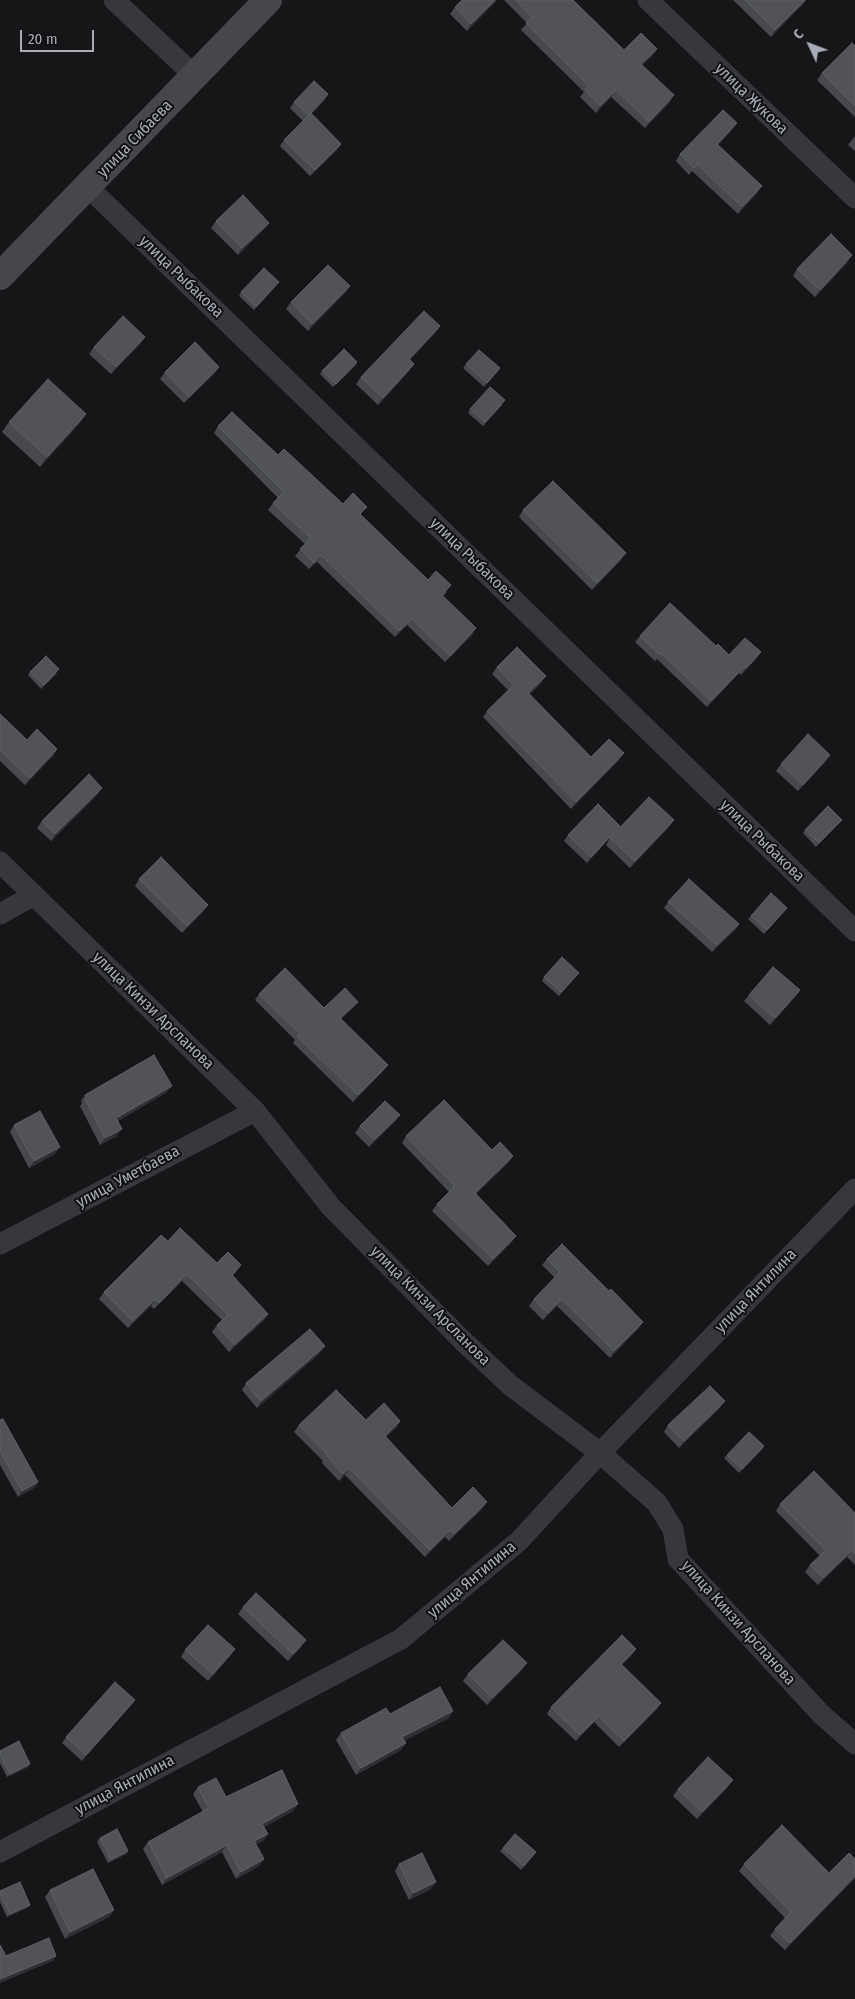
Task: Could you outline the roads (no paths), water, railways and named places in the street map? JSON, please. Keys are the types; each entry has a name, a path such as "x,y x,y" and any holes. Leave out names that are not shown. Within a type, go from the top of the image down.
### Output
{"main road":[{"name":"улица Сибаева","path":"0,276 268,0"}],"street":[{"path":"114,0 195,76"},
{"name":"улица Жукова","path":"648,0 855,198"},
{"name":"улица Рыбакова","path":"88,187 855,931"},
{"name":"улица Кинзи Арсланова","path":"0,862 255,1111 331,1206 461,1339 510,1385 600,1453 658,1503 673,1529 678,1559 821,1714 855,1744"},
{"path":"0,914 34,895"},
{"name":"улица Уметбаева","path":"0,1244 255,1111"},
{"name":"улица Янтилина","path":"0,1852 401,1639 519,1541 600,1453 855,1189"}]}
